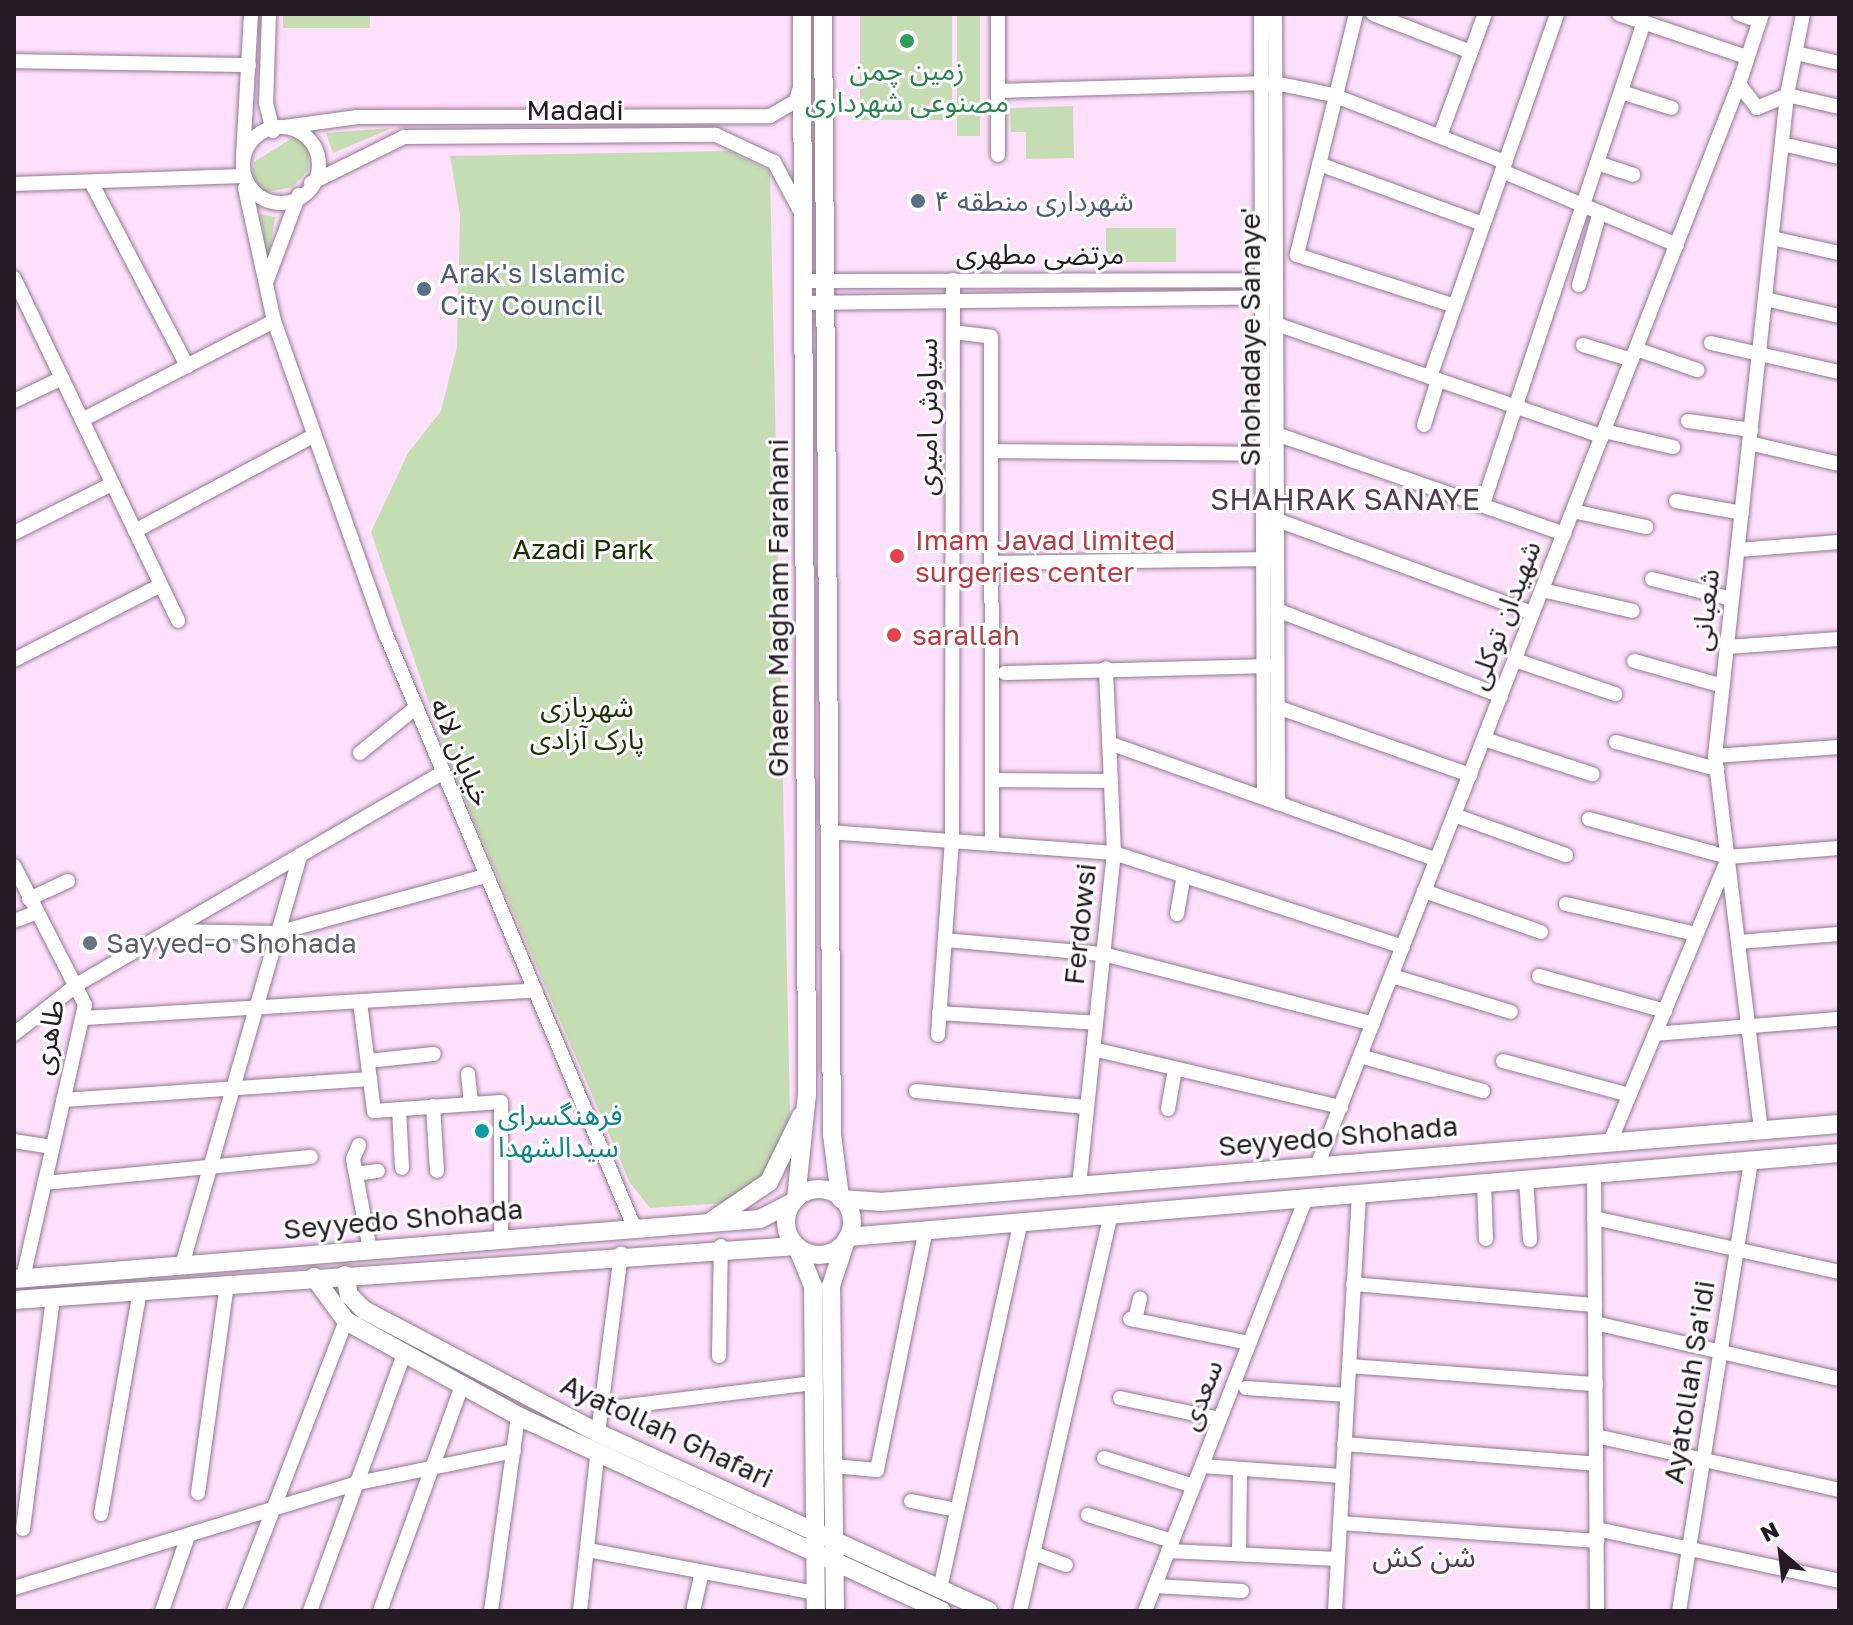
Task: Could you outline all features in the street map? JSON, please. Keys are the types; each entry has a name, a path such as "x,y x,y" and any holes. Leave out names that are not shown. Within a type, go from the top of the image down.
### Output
{"main road":[{"name":"Ghaem Magham Farahani","path":"794,1201 807,1094 802,14"},
{"name":"Ghaem Magham Farahani","path":"823,14 828,832 840,1198"},
{"path":"706,1223 769,1182 784,1162 807,1094"},
{"name":"Seyyedo Shohada","path":"840,1198 880,1202 1839,1124"},
{"path":"1751,1160 1761,1130"},
{"path":"1594,1173 1610,1142"},
{"name":"Seyyedo Shohada","path":"847,1238 883,1232 1839,1153"},
{"path":"816,1602 813,1286 786,1220 794,1201 817,1190 840,1198 850,1213 847,1238 831,1286 835,1611"},
{"name":"Seyyedo Shohada","path":"19,1278 760,1219 794,1201"},
{"path":"880,1202 883,1232"},
{"path":"760,1219 760,1243"},
{"path":"797,1246 824,1255 847,1238"},
{"name":"Seyyedo Shohada","path":"14,1300 760,1243 797,1246"},
{"path":"227,1284 230,1261"},
{"name":"Ayatollah Ghafari","path":"345,1275 355,1304 598,1433 988,1611"},
{"name":"Ayatollah Ghafari","path":"314,1277 346,1321 518,1416 597,1457 816,1554 911,1604 941,1611"},
{"path":"404,1354 413,1336"}],"street":[{"name":"خیابان لاله","path":"251,14 243,176 274,321 414,709 635,1229"},
{"path":"269,14 266,103 279,129"},
{"path":"998,14 998,155"},
{"name":"Shohadaye Sanaye'","path":"1261,14 1275,221 1269,280"},
{"name":"Shohadaye Sanaye'","path":"1271,800 1268,83 1275,14"},
{"path":"1356,14 1333,95 1297,255 1455,306"},
{"path":"1373,14 1471,52"},
{"path":"1440,136 1485,14"},
{"path":"1424,425 1455,306 1557,14"},
{"path":"1619,14 1747,57"},
{"path":"1739,14 1760,18"},
{"name":"شعبانی","path":"1761,1130 1716,763 1787,95 1803,14"},
{"name":"شهیدان توکلی","path":"1317,1166 1677,245 1739,84 1760,18"},
{"path":"1483,504 1644,22"},
{"path":"1796,53 1839,63"},
{"path":"14,61 249,65"},
{"name":"Madadi","path":"279,129 357,117 737,116 785,110 802,79"},
{"path":"998,91 1268,83 1333,95 1440,136 1583,205 1677,245"},
{"path":"1739,84 1757,108 1787,95 1839,107"},
{"path":"1621,92 1672,108"},
{"path":"737,116 749,132 746,143 792,184 803,224"},
{"path":"14,184 243,176 279,129"},
{"path":"266,284 320,147 303,129 279,129"},
{"name":"Madadi","path":"243,176 270,204 404,137 716,135 746,143"},
{"path":"1782,144 1839,157"},
{"path":"1597,163 1633,175"},
{"path":"1319,164 1483,224"},
{"path":"91,182 187,366"},
{"path":"1579,285 1600,212"},
{"path":"1275,221 1304,226"},
{"path":"1772,238 1839,253"},
{"path":"14,278 178,621"},
{"name":"سیاوش امیری","path":"938,1035 952,841 953,280"},
{"name":"مرتضی مطهری","path":"804,281 1269,280"},
{"name":"مرتضی مطهری","path":"804,303 1269,297"},
{"name":"Shohadaye Sanaye'","path":"1269,297 1276,324 1276,434 1269,454 1277,520 1270,559 1277,610 1270,666 1277,707 1270,766"},
{"path":"1765,299 1839,316"},
{"path":"82,420 274,321"},
{"path":"1276,324 1603,434 1673,447"},
{"path":"953,332 991,337 994,451 992,844"},
{"path":"1711,343 1839,372"},
{"path":"1583,345 1697,370"},
{"path":"14,401 62,378"},
{"path":"1688,421 1750,436 1839,464"},
{"path":"1276,434 1564,534"},
{"path":"135,531 313,436"},
{"path":"994,451 1269,454"},
{"path":"14,533 112,484"},
{"path":"1676,501 1742,513"},
{"path":"1573,511 1646,527"},
{"path":"1277,520 1533,613"},
{"path":"1738,550 1839,542"},
{"path":"993,563 1270,559"},
{"path":"1652,579 1732,599"},
{"path":"14,660 161,585"},
{"path":"1542,590 1633,611"},
{"path":"1277,610 1501,696"},
{"path":"1727,647 1839,639"},
{"path":"1515,660 1615,694"},
{"path":"1634,661 1723,686"},
{"path":"1005,673 1270,666"},
{"name":"Ferdowsi","path":"1079,1185 1114,853 1106,668"},
{"path":"1277,707 1470,775"},
{"path":"360,753 414,709"},
{"path":"1484,739 1592,774"},
{"path":"1616,742 1716,763 1839,747"},
{"path":"1109,743 1437,860"},
{"path":"14,1034 78,984 440,774"},
{"path":"993,780 1111,781"},
{"path":"1454,815 1566,855"},
{"path":"1589,819 1728,857 1839,848"},
{"path":"828,832 1114,853 1403,947"},
{"path":"182,1265 300,855"},
{"path":"1610,1142 1728,857"},
{"name":"طاهری","path":"14,866 32,906 78,984 83,1018 19,1278"},
{"path":"168,931 277,933 486,876"},
{"path":"1177,914 1184,876"},
{"path":"14,921 68,881"},
{"path":"1424,891 1541,932"},
{"path":"1566,904 1696,934"},
{"path":"1738,942 1839,934"},
{"path":"945,940 1103,954 1373,1024"},
{"path":"1392,976 1511,1012"},
{"path":"1539,976 1665,1011"},
{"path":"83,1018 535,990"},
{"path":"360,1002 374,1111 501,1102 501,1240"},
{"path":"939,1013 1096,1023"},
{"path":"1655,1034 1839,1019"},
{"path":"1093,1049 1341,1107"},
{"path":"368,1061 434,1054"},
{"path":"1360,1056 1483,1091"},
{"path":"1503,1061 1630,1095"},
{"path":"1168,1109 1175,1069"},
{"path":"468,1074 471,1104"},
{"path":"63,1100 370,1079"},
{"path":"916,1091 1086,1107"},
{"path":"433,1106 437,1171"},
{"path":"399,1109 402,1168"},
{"path":"14,1141 53,1147"},
{"path":"359,1145 356,1174 370,1250"},
{"path":"44,1183 311,1157"},
{"name":"Ayatollah Sa'idi","path":"1679,1611 1751,1160"},
{"path":"356,1174 378,1171"},
{"path":"1594,1173 1597,1611"},
{"path":"1526,1179 1530,1240"},
{"path":"1484,1183 1486,1239"},
{"path":"1335,1611 1359,1193"},
{"name":"سعدی","path":"1145,1611 1306,1198"},
{"path":"1020,1611 1111,1214"},
{"path":"1594,1218 1839,1272"},
{"path":"940,1589 1021,1221"},
{"path":"833,1466 877,1470 926,1229"},
{"path":"719,1356 721,1246"},
{"path":"598,1433 621,1253"},
{"path":"198,1493 227,1284"},
{"path":"1353,1284 1595,1305"},
{"path":"101,1514 140,1291"},
{"path":"23,1529 53,1297"},
{"path":"1140,1299 1132,1320 1249,1343"},
{"path":"234,1611 346,1321"},
{"path":"1595,1323 1839,1379"},
{"path":"310,1611 404,1354"},
{"path":"1349,1366 1596,1384"},
{"path":"602,1409 814,1383"},
{"path":"380,1611 425,1474 462,1386"},
{"path":"1246,1388 1347,1395"},
{"path":"1120,1398 1220,1419"},
{"path":"491,1611 518,1416"},
{"path":"1596,1436 1839,1490"},
{"path":"1344,1444 1596,1464"},
{"path":"14,1588 187,1539 358,1483 425,1474 514,1451"},
{"path":"580,1611 597,1457"},
{"path":"1104,1458 1194,1486"},
{"path":"1202,1466 1343,1476"},
{"path":"1239,1554 1240,1469"},
{"path":"911,1501 957,1510"},
{"path":"1088,1515 1170,1546 1239,1554 1338,1559"},
{"path":"1340,1523 1597,1535 1689,1548 1839,1581"},
{"path":"162,1611 187,1539"},
{"path":"588,1550 702,1572 816,1602"},
{"path":"1033,1553 1066,1565"},
{"path":"693,1611 702,1572"},
{"path":"1155,1586 1242,1591"}],"green space":[{"path":"283,14 370,14 370,28 283,28"},
{"path":"860,14 952,14 952,120 860,120"},
{"path":"957,14 980,14 980,136 957,136"},
{"path":"1073,106 1074,158 1026,159 1026,132 1011,132 1010,108"},
{"path":"392,128 333,153 326,133"},
{"path":"294,137 309,146 308,170 293,187 263,193 252,181 254,162"},
{"name":"Azadi Park","path":"729,151 770,171 790,1115 773,1169 726,1203 650,1208 630,1183 450,765 371,532 408,453 441,411 457,347 460,215 450,156"},
{"path":"260,214 275,217 268,264"},
{"path":"1106,228 1176,228 1176,262 1106,262"}],"place":[{"name":"زمین چمن مصنوعی شهرداری","path":"907,41"},
{"name":"شهرداری منطقه ۴","path":"918,201"},
{"name":"Arak's Islamic City Council","path":"424,289"},
{"name":"Imam Javad limited surgeries center","path":"897,556"},
{"name":"sarallah","path":"894,635"},
{"name":"Sayyed-o Shohada","path":"90,943"},
{"name":"فرهنگسرای سیدالشهدا","path":"482,1131"}],"district":[{"name":"SHAHRAK SANAYE","path":"1345,499"},
{"name":"شن کش","path":"1424,1556"}],"park label":[{"name":"شهربازی پارک آزادی","path":"587,723"}]}
